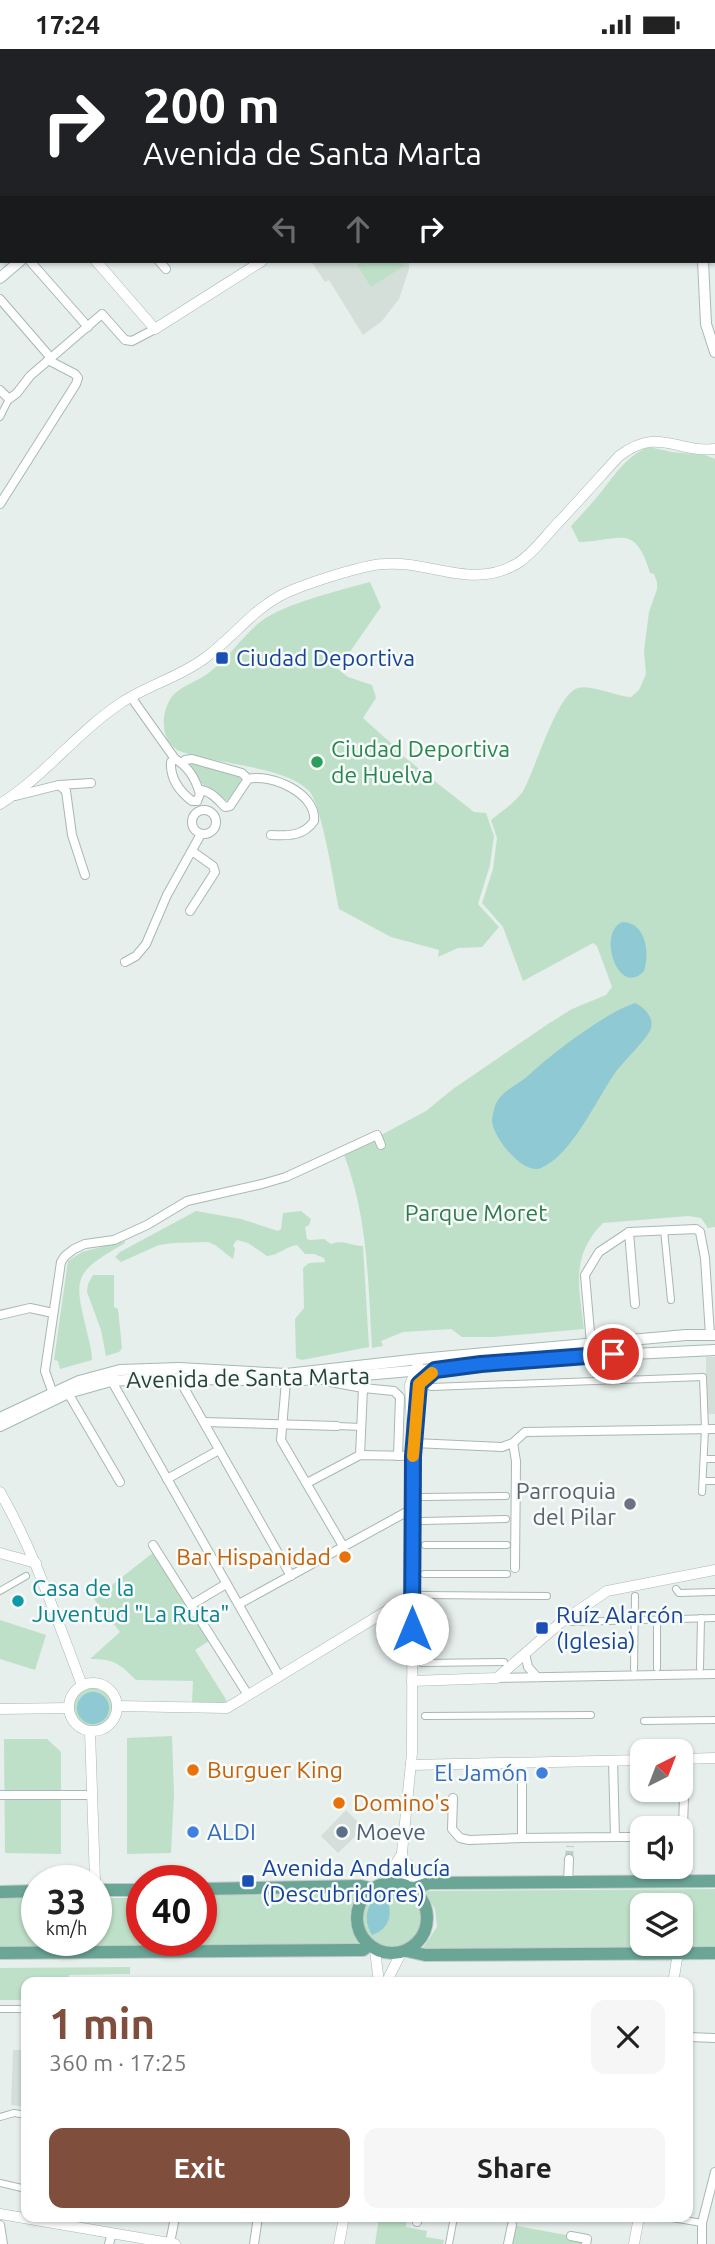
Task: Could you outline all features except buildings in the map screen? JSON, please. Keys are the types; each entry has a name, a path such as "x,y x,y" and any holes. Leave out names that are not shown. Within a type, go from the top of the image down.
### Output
{"main road":[{"path":"0,278 18,263"},
{"path":"703,263 706,324 715,352"},
{"name":"Avenida de Santa Marta","path":"286,1378 420,1359 686,1335 713,1335"},
{"name":"Avenida de Santa Marta","path":"0,1418 52,1391 79,1381 109,1377 179,1373 319,1380 570,1357 715,1350"},
{"name":"Avenida de Santa Marta","path":"0,1426 68,1393 109,1377"},
{"path":"217,1889 378,1886 395,1883 410,1887 429,1883 715,1881"},
{"path":"378,1886 365,1896 359,1905 358,1927 362,1937 372,1947 388,1954 630,1953"},
{"path":"404,1952 423,1937 428,1916 420,1896 410,1887"},
{"path":"0,1892 21,1891"},
{"path":"0,1953 355,1951 372,1947"},
{"path":"693,1953 715,1953"}],"street":[{"path":"32,263 88,327"},
{"path":"98,263 155,328"},
{"path":"161,263 166,269"},
{"path":"0,407 17,393 30,376 102,314 125,340 132,341 259,263"},
{"path":"0,299 50,359 78,378 0,504"},
{"path":"0,390 9,400"},
{"path":"0,417 9,400"},
{"path":"0,804 37,778 90,728 131,697 192,668 261,607 280,595 384,564 407,565 467,576 494,574 520,562 630,448 648,441 663,441 697,449 715,449"},
{"path":"131,697 178,761 190,772 199,790 200,798 197,801"},
{"path":"197,801 187,797 174,782 170,771 171,762 192,759 242,773 248,779"},
{"path":"199,790 203,789 211,794 225,807 230,806 248,779 258,776 296,790 313,808 314,821 308,829 296,834 271,835"},
{"path":"12,797 59,785 91,783"},
{"path":"59,785 64,787 66,792 72,835 85,876"},
{"path":"197,801 201,810"},
{"path":"201,810 212,813 216,824 209,833 201,834 194,829 192,822 201,810"},
{"path":"125,962 136,956 146,944 167,895 201,834"},
{"path":"190,911 215,872 213,866 192,852"},
{"path":"52,1391 45,1371 53,1313 61,1262 74,1249 85,1244 114,1240 147,1225 187,1201 286,1177 377,1135 381,1145"},
{"path":"591,1343 585,1275 599,1252 629,1232 696,1229 700,1232 706,1249 713,1335"},
{"path":"664,1230 671,1300"},
{"path":"629,1232 635,1304"},
{"path":"0,1315 30,1308 53,1313"},
{"path":"413,1456 414,1372 420,1359"},
{"path":"406,1361 414,1372"},
{"path":"702,1366 705,1429 702,1492"},
{"path":"415,1384 435,1370"},
{"path":"179,1373 219,1450 291,1576"},
{"path":"394,1373 415,1384"},
{"path":"109,1377 279,1676"},
{"path":"431,1387 702,1377"},
{"path":"286,1378 281,1440 343,1546"},
{"path":"319,1380 394,1391 400,1397 398,1456"},
{"path":"410,1887 402,1854 411,1765 415,1384"},
{"path":"360,1455 363,1388"},
{"path":"68,1393 120,1482"},
{"path":"204,1422 362,1427"},
{"path":"414,1443 502,1447 513,1443 525,1433 715,1429"},
{"path":"513,1443 516,1461 514,1568"},
{"path":"167,1479 219,1450"},
{"path":"307,1483 360,1455 413,1456"},
{"path":"704,1459 715,1459"},
{"path":"703,1481 715,1481"},
{"path":"0,1492 36,1563 82,1685"},
{"path":"422,1497 506,1496"},
{"path":"239,1604 412,1509"},
{"path":"423,1521 506,1519"},
{"path":"153,1545 248,1695"},
{"path":"425,1545 507,1545"},
{"path":"0,1553 36,1563"},
{"path":"497,1678 571,1614 607,1591 715,1570"},
{"path":"424,1574 507,1574"},
{"path":"0,1591 26,1576"},
{"path":"191,1605 226,1584"},
{"path":"676,1589 679,1593 715,1592"},
{"path":"423,1595 547,1596"},
{"path":"117,1706 227,1707 411,1596"},
{"path":"634,1669 635,1596"},
{"path":"700,1668 701,1618"},
{"path":"571,1622 715,1618"},
{"path":"657,1620 657,1668"},
{"path":"525,1653 528,1667 537,1677"},
{"path":"422,1663 504,1662"},
{"path":"412,1681 715,1674"},
{"path":"98,1683 105,1686 115,1698 117,1706 110,1724 97,1731 78,1726 73,1721 69,1708 72,1695 82,1685 98,1683"},
{"path":"0,1709 69,1708"},
{"path":"425,1716 591,1715"},
{"path":"644,1721 715,1720"},
{"path":"90,1731 94,1865"},
{"path":"693,1759 715,1758"},
{"path":"411,1765 630,1760"},
{"path":"613,1761 615,1837"},
{"path":"522,1763 522,1838"},
{"path":"0,1795 92,1795"},
{"path":"453,1798 452,1829 460,1838 469,1840 522,1838 570,1842 630,1837"},
{"path":"402,1854 412,1875 429,1883"},
{"path":"378,1886 402,1854"},
{"path":"568,1882 569,1859"},
{"path":"372,1947 378,1977"},
{"path":"389,1977 404,1952"},
{"path":"674,1977 678,1956"},
{"path":"0,2009 21,2009"},
{"path":"693,2037 715,2038"},
{"path":"0,2117 21,2114"},
{"path":"702,2244 702,2223 715,2172"},
{"path":"0,2183 21,2188"},
{"path":"0,2214 21,2216"},
{"path":"70,2222 114,2239 172,2244 174,2222"},
{"path":"254,2244 257,2222"},
{"path":"339,2244 343,2222"},
{"path":"449,2244 453,2222"},
{"path":"634,2244 638,2222"},
{"path":"693,2222 702,2223"},
{"path":"0,2225 3,2244"},
{"path":"508,2244 512,2225"},
{"path":"571,2236 587,2239 586,2244"}],"shaded area":[{"path":"312,263 409,263 399,299 382,321 363,335 329,280 325,282"},
{"path":"706,1357 715,1357 715,1414 706,1414"},
{"name":"Moeve","path":"346,1810 364,1828 338,1853 321,1836"},
{"path":"13,2050 21,2050 21,2106 11,2105"}],"green space":[{"path":"402,263 404,266 371,287 357,265"},
{"name":"Parque Moret","path":"649,447 705,455 715,459 715,1227 708,1228 701,1218 688,1216 603,1223 585,1248 581,1260 579,1286 584,1329 493,1337 462,1337 451,1329 403,1332 381,1341 383,1346 372,1348 362,1226 352,1178 344,1155 426,1111 453,1089 548,1024 572,1009 606,995 612,987 597,946 593,943 523,981 503,927 482,903 493,869 497,838 491,820 523,791 562,703 570,693 583,687 631,697 639,690 646,674 644,651 649,612 657,589 654,574 650,573 638,546 631,540 615,538 579,542 571,526 626,462"},
{"name":"Ciudad Deportiva de Huelva","path":"370,582 381,607 338,669 348,677 372,685 376,698 363,718 393,745 394,749 474,812 486,813 494,836 490,865 478,904 499,927 482,947 458,948 438,957 439,950 391,937 339,909 323,828 309,791 284,776 182,752 169,742 166,736 165,712 171,698 218,665 260,622 283,609"},
{"path":"192,762 238,775 243,783 230,800 223,801 201,783 189,766"},
{"path":"196,1211 241,1219 278,1231 281,1229 283,1213 301,1211 311,1219 305,1227 307,1239 324,1239 331,1244 343,1242 363,1246 369,1347 302,1360 296,1358 295,1319 304,1308 303,1268 309,1263 325,1262 324,1258 314,1254 305,1254 297,1245 267,1256 248,1243 237,1240 233,1245 233,1259 208,1242 173,1243 159,1245 121,1262 115,1257"},
{"path":"125,1241 87,1269 79,1287 92,1360 60,1369 58,1361 54,1360 68,1261 82,1252"},
{"path":"93,1275 114,1275 114,1307 118,1309 122,1348 119,1352 106,1356 101,1330 87,1292"},
{"path":"154,1552 209,1641 195,1650 227,1701 192,1703 193,1681 136,1680 116,1663 90,1659 120,1632 94,1599"},
{"path":"0,1620 46,1635 35,1670 0,1659"},
{"path":"93,1685 109,1691 115,1707 109,1723 93,1729 77,1723 71,1707 77,1691"},
{"path":"172,1736 174,1794 171,1853 127,1854 127,1738"},
{"path":"4,1739 47,1739 61,1752 61,1854 5,1853"},
{"path":"392,1889 408,1894 416,1902 421,1918 416,1934 408,1942 392,1947 376,1942 368,1934 363,1918 368,1902 376,1894"},
{"path":"715,1889 715,1947 693,1947 693,1893 630,1893 630,1948 422,1949 437,1927 435,1909 424,1891"},
{"path":"360,1890 352,1905 350,1919 360,1947 217,1948 217,1895"},
{"path":"0,1898 21,1898 21,1950 0,1950"},
{"path":"112,1898 126,1898 126,1949 112,1949"},
{"path":"130,1967 130,1974 21,1977 21,2000 0,2000 0,1968"},
{"path":"378,2222 406,2222 406,2227 427,2231 426,2237 444,2240 443,2244 375,2244"},
{"path":"512,2225 587,2239 586,2244 508,2244"}],"water":[{"path":"623,922 637,928 646,948 644,971 635,977 626,976 619,970 611,949 611,937 615,928"},
{"path":"635,1003 650,1016 651,1028 641,1044 615,1073 573,1139 552,1161 541,1168 534,1169 518,1161 503,1145 494,1128 492,1118 498,1100 580,1034 609,1015"},
{"path":"93,1692 104,1697 109,1708 104,1719 93,1724 82,1719 77,1708 82,1697"},
{"path":"385,1893 389,1918 384,1928 372,1935 367,1922 368,1911 370,1905"}],"tunnel":[{"path":"569,1859 570,1846"}],"slow traffic":[{"path":"413,1456 419,1384 432,1373"}],"place":[{"name":"Ciudad Deportiva","path":"222,658"},
{"name":"Ciudad Deportiva de Huelva","path":"317,762"},
{"name":"Parroquia del Pilar","path":"630,1504"},
{"name":"Bar Hispanidad","path":"345,1557"},
{"name":"Casa de la Juventud \"La Ruta\"","path":"18,1601"},
{"name":"Ruíz Alarcón (Iglesia)","path":"542,1628"},
{"name":"Burguer King","path":"193,1770"},
{"name":"El Jamón","path":"542,1773"},
{"name":"Domino's","path":"339,1803"},
{"name":"ALDI","path":"193,1832"},
{"name":"Moeve","path":"342,1832"},
{"name":"Avenida Andalucía (Descubridores)","path":"248,1881"}],"route":[{"path":"412,1629 413,1456 419,1384 435,1370 613,1354"}]}
